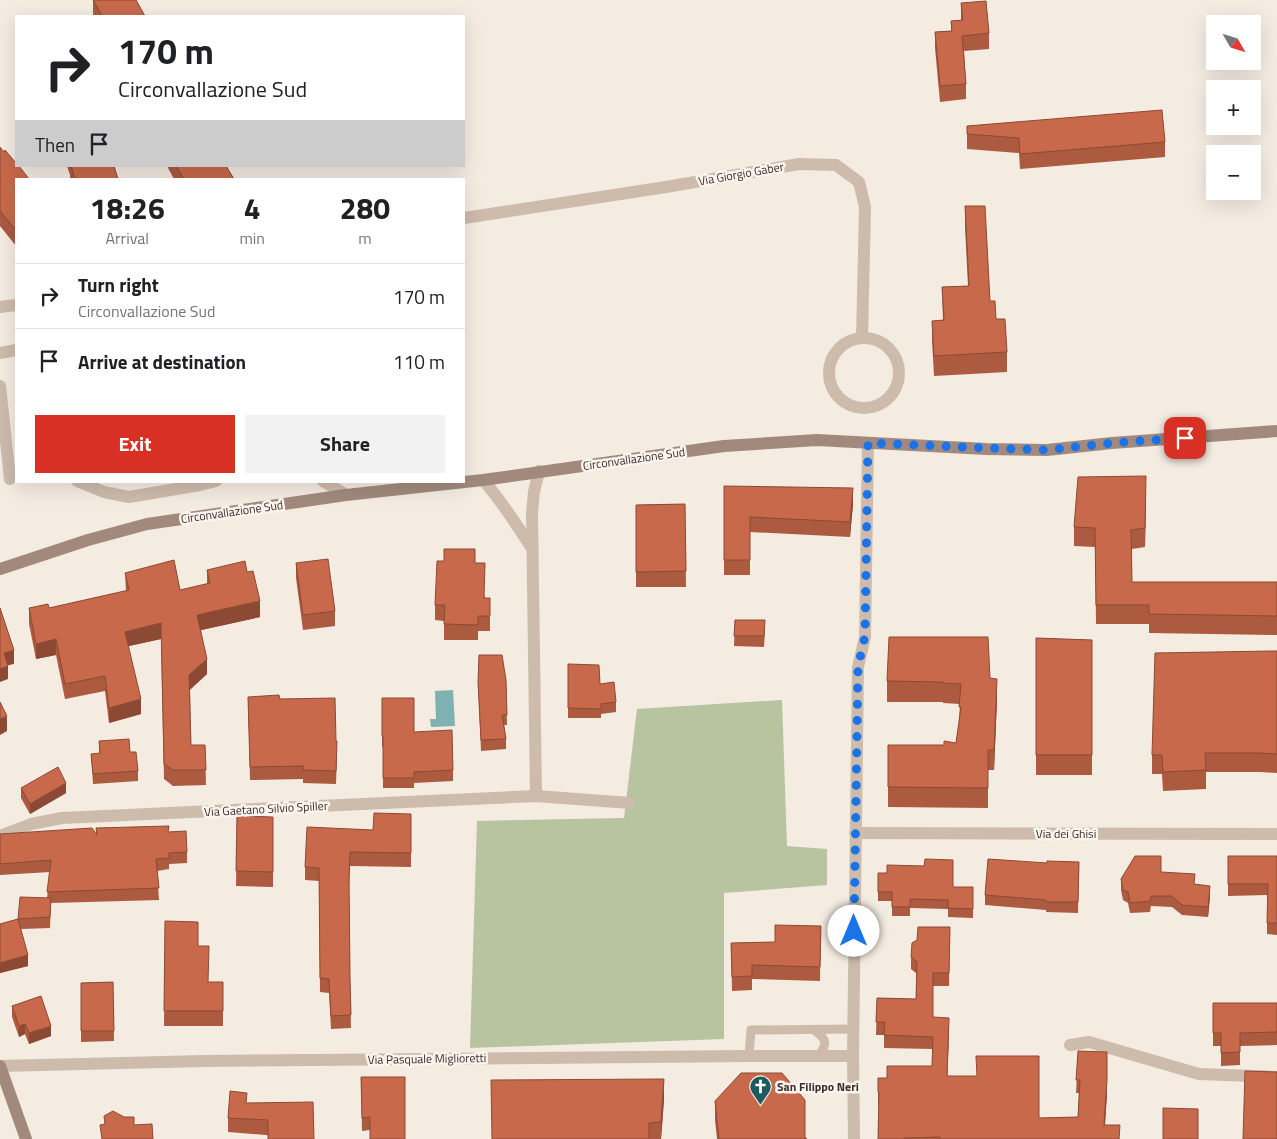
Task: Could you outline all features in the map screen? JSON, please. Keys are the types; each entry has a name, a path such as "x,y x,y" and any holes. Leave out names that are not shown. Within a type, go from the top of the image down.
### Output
{"main road":[{"name":"Circonvallazione Sud","path":"465,482 724,446 817,440 1047,450 1112,443 1277,431"},
{"name":"Circonvallazione Sud","path":"0,569 88,540 147,524 346,495 456,483"},
{"path":"0,1066 26,1139"}],"street":[{"name":"Via Giorgio Gaber","path":"465,218 666,187 799,164 836,165 859,182 865,207 862,338"},
{"path":"0,307 15,305"},
{"path":"862,338 873,339 891,351 899,372 897,383 885,400 875,406 864,408 852,406 842,400 834,391 829,380 829,368 833,357 840,347 850,340 862,338"},
{"path":"0,353 15,350"},
{"path":"0,386 9,480"},
{"path":"854,1139 853,1056 858,667 865,636 868,443"},
{"path":"536,796 531,547 534,492 539,471"},
{"path":"483,480 504,505 531,547"},
{"path":"82,483 104,492 129,497 208,483"},
{"path":"326,483 346,495"},
{"name":"Via Gaetano Silvio Spiller","path":"0,836 31,824 62,818 536,796 630,803"},
{"name":"Via dei Ghisi","path":"855,833 1277,834"},
{"path":"1070,1045 1089,1042 1199,1074 1277,1077"},
{"name":"Via Pasquale Miglioretti","path":"0,1066 194,1062 853,1056"}],"lane":[{"path":"749,1056 752,1030 854,1029"},
{"path":"814,1030 820,1034 825,1042 824,1048 818,1056"}],"green space":[{"path":"782,700 787,846 827,849 827,885 724,893 724,1039 470,1048 477,821 624,818 637,709"}],"water":[{"path":"453,690 455,726 431,727 430,719 436,719 435,691"}],"building":[{"path":"93,0 136,0 144,15 101,15"},
{"path":"986,1 989,33 962,36 966,84 940,86 935,32 952,31 951,21 963,20 961,3"},
{"path":"1162,110 1165,142 1020,154 1019,138 967,134 967,126"},
{"path":"0,147 15,162 15,167 20,167 28,178 15,178 15,229 0,211"},
{"path":"71,167 114,167 118,178 75,178"},
{"path":"177,167 227,167 233,178 183,178"},
{"path":"965,206 985,206 990,301 995,301 996,319 1005,319 1007,352 934,356 932,321 944,320 942,287 969,286"},
{"path":"1146,476 1145,528 1131,530 1132,582 1277,582 1277,616 1149,614 1149,605 1096,605 1095,528 1074,527 1078,477"},
{"path":"724,486 853,488 850,522 750,517 750,560 724,560"},
{"path":"685,504 686,571 636,572 636,505"},
{"path":"444,549 475,549 475,563 485,563 484,598 490,598 490,616 478,616 478,625 444,624 445,605 435,605 437,561 444,561"},
{"path":"328,559 335,611 303,615 296,563"},
{"path":"174,560 180,590 210,583 207,570 245,561 247,572 253,571 260,601 197,615 207,659 189,675 191,745 205,745 206,770 173,770 164,764 161,623 125,632 141,699 109,708 105,676 65,684 56,639 36,644 29,608 48,604 49,608 129,590 125,573"},
{"path":"0,608 14,650 4,653 8,666 0,669"},
{"path":"735,620 765,620 764,636 734,636"},
{"path":"889,637 988,637 990,678 997,679 994,750 988,750 988,788 888,787 888,745 944,745 944,741 956,743 961,707 959,707 961,684 887,681"},
{"path":"1036,638 1092,640 1092,755 1036,755"},
{"path":"1277,651 1277,754 1205,753 1206,770 1163,772 1162,755 1152,755 1155,653"},
{"path":"479,655 502,655 506,680 507,715 502,715 506,739 481,740 478,682"},
{"path":"568,664 599,665 600,684 614,682 616,702 601,704 601,709 568,708"},
{"path":"279,695 280,699 335,698 336,771 303,770 304,766 250,767 248,697"},
{"path":"382,698 414,698 414,732 452,730 453,770 414,772 414,778 383,778"},
{"path":"0,702 7,716 0,719"},
{"path":"129,739 130,752 136,752 138,771 93,774 91,754 100,753 99,741"},
{"path":"58,767 66,783 30,804 21,788"},
{"path":"374,813 411,814 411,853 350,852 351,1015 331,1016 329,979 320,978 319,868 305,867 307,827 373,830"},
{"path":"237,816 273,817 273,872 236,871"},
{"path":"169,826 168,832 186,831 187,852 169,853 169,858 156,859 159,888 47,892 51,860 0,864 0,834 92,828 97,835 96,828"},
{"path":"1135,856 1161,856 1161,872 1195,874 1194,884 1210,886 1208,907 1182,905 1172,896 1151,896 1150,901 1130,903 1128,892 1123,890 1121,879"},
{"path":"1228,856 1277,856 1277,923 1267,923 1268,884 1228,884"},
{"path":"925,859 953,860 953,887 973,887 973,909 948,908 948,900 910,899 910,907 892,907 892,892 878,892 878,873 887,873 887,865 924,866"},
{"path":"988,859 1047,863 1047,861 1079,862 1078,902 1046,902 1046,900 985,895"},
{"path":"20,897 51,898 50,917 18,919"},
{"path":"18,919 28,955 0,963 0,924"},
{"path":"165,921 198,922 198,946 209,946 208,982 223,982 223,1011 164,1011"},
{"path":"775,925 821,926 820,967 752,965 752,976 732,977 731,943 775,942"},
{"path":"918,927 950,927 949,973 933,973 933,1017 949,1018 947,1076 977,1076 976,1056 1039,1056 1039,1118 1078,1117 1080,1080 1076,1080 1078,1051 1107,1052 1104,1125 1120,1125 1119,1139 940,1139 940,1137 878,1139 878,1078 887,1078 887,1066 932,1066 933,1037 884,1035 885,1022 876,1022 877,998 916,999 917,962 911,957 912,943 917,940"},
{"path":"113,982 114,1031 81,1031 81,983"},
{"path":"41,996 51,1026 29,1033 25,1024 19,1026 12,1006"},
{"path":"1213,1003 1277,1003 1277,1032 1240,1033 1240,1052 1221,1053 1221,1033 1213,1033"},
{"path":"1245,1071 1277,1072 1277,1139 1243,1139"},
{"name":"San Filippo Neri","path":"741,1073 782,1073 805,1100 805,1137 807,1139 719,1139 715,1101"},
{"path":"361,1077 405,1077 405,1139 370,1139 370,1117 362,1118"},
{"path":"664,1079 661,1122 649,1123 649,1139 492,1139 491,1080"},
{"path":"230,1091 247,1093 246,1103 313,1102 314,1139 268,1139 268,1120 228,1118"},
{"path":"1163,1108 1198,1109 1198,1139 1163,1139"},
{"path":"113,1111 124,1117 134,1117 134,1125 152,1124 153,1139 102,1139 100,1125 105,1124 104,1116"}],"place":[{"name":"San Filippo Neri","path":"761,1106"}],"route":[{"path":"854,931 858,667 865,636 868,443 1047,450 1185,438"}]}
